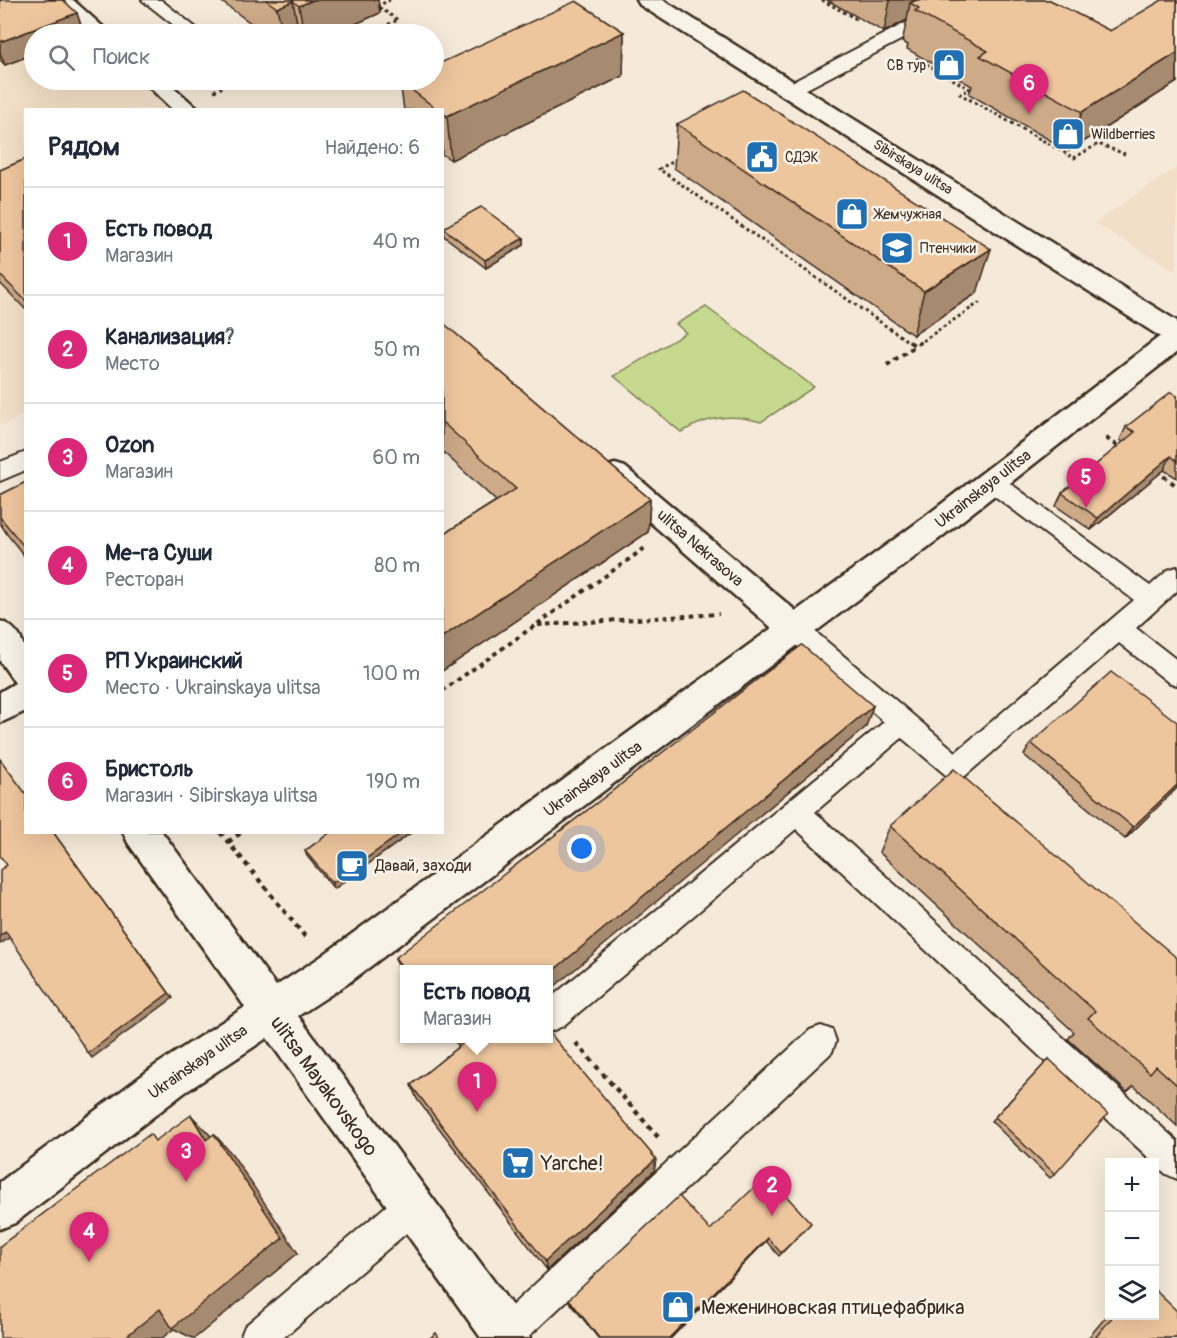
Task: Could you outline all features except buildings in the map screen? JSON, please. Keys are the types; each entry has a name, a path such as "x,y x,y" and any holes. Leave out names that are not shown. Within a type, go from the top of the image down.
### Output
{"street":[{"path":"60,0 88,24"},
{"name":"Sibirskaya ulitsa","path":"648,0 1177,336"},
{"path":"165,90 186,108"},
{"name":"Ukrainskaya ulitsa","path":"0,1208 170,1079 333,971 785,620 992,482 1177,336"},
{"name":"ulitsa Nekrasova","path":"595,458 785,620"},
{"path":"0,634 24,669"},
{"path":"0,709 24,694"},
{"name":"ulitsa Mayakovskogo","path":"142,834 506,1336"}],"lane":[{"path":"150,0 182,24"},
{"path":"790,90 954,5 957,0"},
{"path":"0,472 24,461"},
{"path":"992,482 1151,600"},
{"path":"1177,577 1118,629 1177,674"},
{"name":"ulitsa Nekrasova","path":"785,620 956,768 1118,629"},
{"path":"553,1015 902,722"},
{"path":"796,812 1177,1163"},
{"path":"506,1336 821,1041"},
{"path":"257,1338 411,1207"}],"path":[{"path":"389,24 398,20 377,6 390,0"},
{"path":"908,54 970,89 960,94 1074,158 1098,144 1125,154"},
{"path":"680,158 659,169 915,346"},
{"path":"887,365 982,301"},
{"path":"1104,436 1125,450"},
{"path":"1151,468 1177,486"},
{"path":"444,690 675,527"},
{"path":"536,625 785,620"},
{"path":"222,834 333,971"},
{"path":"228,842 239,834"},
{"path":"553,1017 684,1168"}],"shaded area":[{"path":"0,0 49,0 77,24 24,24 24,90 153,90 174,108 24,108 24,415 0,427"},
{"path":"1177,167 1177,272 1094,223"}],"green space":[{"path":"706,307 814,387 761,422 730,417 720,418 681,432 614,376 686,333 676,324"}],"place":[{"name":"СВ тур","path":"949,65"},
{"name":"Бристоль","path":"1029,114"},
{"name":"Wildberries","path":"1068,134"},
{"name":"СДЭК","path":"762,157"},
{"name":"Жемчужная","path":"852,214"},
{"name":"Птенчики","path":"897,248"},
{"name":"РП Украинский","path":"1086,508"},
{"name":"Давай, заходи","path":"352,866"},
{"name":"Есть повод","path":"477,1112"},
{"name":"Yarche!","path":"518,1163"},
{"name":"Ozon","path":"186,1182"},
{"name":"Канализация?","path":"772,1216"},
{"name":"Ме-га Суши","path":"89,1262"},
{"name":"Межениновская птицефабрика","path":"678,1307"}]}
